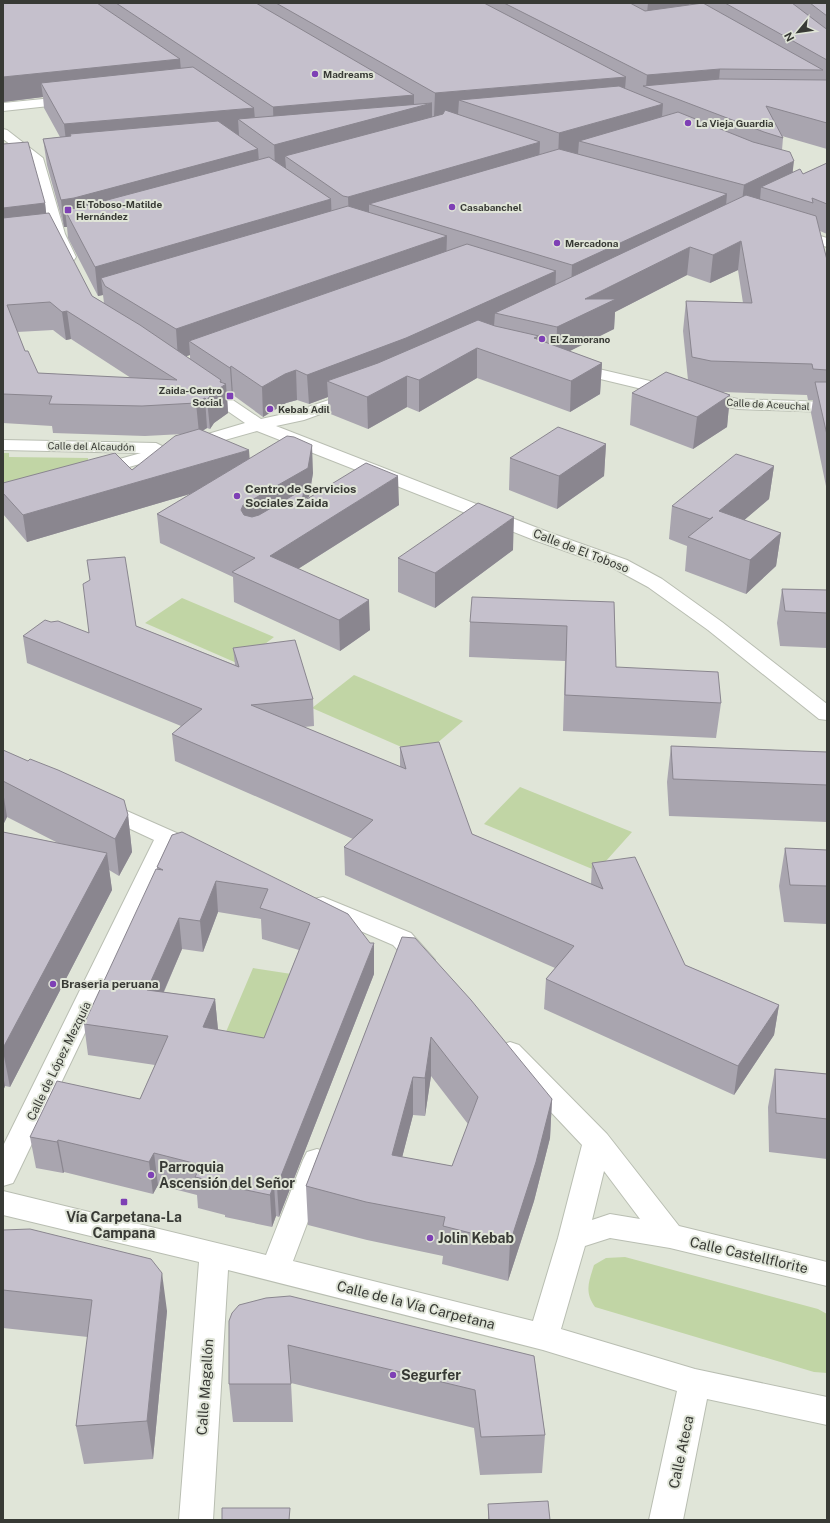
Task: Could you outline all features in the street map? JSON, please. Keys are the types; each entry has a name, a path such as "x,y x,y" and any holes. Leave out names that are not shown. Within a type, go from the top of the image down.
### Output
{"street":[{"path":"3,107 82,99"},
{"path":"3,133 44,157 59,234 75,269"},
{"path":"16,160 44,157"},
{"path":"780,227 827,243"},
{"name":"Calle de Aceuchal","path":"561,366 667,390 738,404 827,407"},
{"name":"Calle de El Toboso","path":"188,377 258,425 541,536 620,564 655,583 715,626 827,714"},
{"path":"84,475 258,425 298,416 368,391"},
{"name":"Calle del Alcaudón","path":"3,444 178,448"},
{"path":"351,482 371,470"},
{"path":"82,798 218,860"},
{"name":"Calle de López Mezquía","path":"3,1175 167,838"},
{"path":"306,898 398,950 440,978"},
{"path":"494,1035 597,1142 670,1236"},
{"path":"275,1269 326,1137"},
{"path":"543,1337 573,1238 597,1142"},
{"name":"Calle de la Vía Carpetana","path":"3,1203 275,1269 543,1337 695,1383 827,1410"},
{"name":"Calle Castellflorite","path":"573,1238 610,1226 670,1236 827,1274"},
{"name":"Calle Magallón","path":"196,1520 214,1254"},
{"name":"Calle Ateca","path":"666,1520 695,1383"}],"green space":[{"path":"3,453 9,453 9,457 88,458 88,461 3,489"},
{"path":"182,598 274,637 239,664 145,623"},
{"path":"354,675 463,721 422,756 312,708"},
{"path":"520,787 632,832 597,871 484,824"},
{"path":"253,968 298,975 267,1054 220,1046"},
{"path":"625,1257 818,1309 827,1314 827,1373 814,1372 595,1307 590,1296 588,1286 594,1265 606,1258"}],"building":[{"path":"3,3 97,3 180,59 3,77"},
{"path":"116,3 256,3 414,95 273,107"},
{"path":"276,3 484,3 626,77 435,93"},
{"path":"504,3 630,3 645,11 703,3 823,70 720,69 647,75"},
{"path":"725,3 792,3 827,29 827,60"},
{"path":"810,3 827,3 827,16"},
{"path":"193,67 254,108 64,124 41,83"},
{"path":"720,79 827,80 827,123 766,106 783,138 643,86"},
{"path":"619,86 663,104 559,133 459,100"},
{"path":"432,103 274,145 238,119"},
{"path":"445,110 540,142 348,197 343,196 285,156 443,114"},
{"path":"678,112 753,142 790,152 794,161 744,185 579,141"},
{"path":"218,121 258,149 74,198 61,200 43,139 71,136 70,134"},
{"path":"28,142 45,203 3,208 3,144"},
{"path":"559,149 727,194 572,265 369,204"},
{"path":"269,157 331,199 95,267 65,210 81,207"},
{"path":"827,163 827,204 812,198 813,203 761,187 800,169 803,174"},
{"path":"746,195 816,216 827,260 827,370 813,369 812,364 711,361 692,357 686,301 752,303 741,241 713,255 690,247 585,299 616,299 557,327 495,313"},
{"path":"348,206 447,236 176,329 105,286 101,278"},
{"path":"49,213 92,296 140,325 221,380 220,382 226,384 212,393 207,400 205,398 196,403 142,406 49,404 52,396 3,394 3,218","holes":["50,302 62,312 67,311 177,380 38,373 28,351 25,351 7,305"]},
{"path":"467,244 556,271 406,338 307,375 296,370 285,374 262,387 231,366 230,368 189,341"},
{"path":"478,320 495,326 539,336 534,338 602,363 571,381 477,348 419,380 407,376 367,397 327,381 378,363"},
{"path":"666,372 730,395 697,417 632,393"},
{"path":"815,382 827,382 827,435"},
{"path":"558,427 606,444 559,476 510,458"},
{"path":"199,429 249,450 23,515 3,493 3,483 115,453 132,470 175,436"},
{"path":"287,436 294,437 312,445 308,468 243,505 241,510 244,515 252,517 259,515 304,489 302,502 366,463 398,476 270,556 369,600 339,620 232,572 255,558 157,514"},
{"path":"736,454 774,466 719,511 781,533 750,560 688,537 713,517 710,519 672,506"},
{"path":"478,503 514,517 435,573 398,558"},
{"path":"125,557 136,626 239,667 233,648 295,640 313,699 251,705 406,769 400,747 439,742 472,834 603,889 592,863 635,857 685,965 779,1005 738,1066 546,979 574,946 344,847 373,820 172,734 202,709 23,636 45,620 51,622 58,621 89,633 83,584 90,580 87,560"},
{"path":"782,589 827,590 827,613 785,611"},
{"path":"472,597 614,602 616,667 718,672 721,703 565,695 567,626 470,622"},
{"path":"671,746 827,752 827,785 673,779"},
{"path":"3,750 28,761 30,759 58,770 124,800 128,815 115,839 3,781"},
{"path":"3,832 107,853 3,1048"},
{"path":"182,832 348,914 370,943 374,943 277,1186 274,1185 270,1195 222,1185 222,1183 195,1177 201,1165 154,1153 149,1162 58,1140 57,1142 30,1137 57,1081 140,1099 168,1036 84,1024 156,869 163,870 157,867 172,835","holes":["216,881 268,889 260,908 310,923 264,1038 203,1027 215,999 147,990 179,918 200,921"]},
{"path":"785,848 827,850 827,886 790,885"},
{"path":"402,937 415,938 471,1000 552,1099 536,1162 510,1243 443,1226 445,1217 366,1202 306,1186","holes":["431,1037 478,1097 452,1166 392,1155 413,1077 425,1078"]},
{"path":"775,1069 827,1074 827,1119 776,1113"},
{"path":"30,1229 151,1259 162,1273 147,1421 76,1426 92,1300 3,1290 3,1230"},
{"path":"290,1296 534,1356 545,1435 481,1437 475,1390 288,1345 291,1384 229,1384 229,1321 232,1313 239,1305 266,1298"},
{"path":"548,1501 550,1520 489,1520 488,1504"},
{"path":"222,1508 290,1508 289,1520 222,1520"}],"place":[{"name":"Madreams","path":"315,74"},
{"name":"La Vieja Guardia","path":"688,123"},
{"name":"Casabanchel","path":"452,207"},
{"name":"El Toboso-Matilde Hernández","path":"68,210"},
{"name":"Mercadona","path":"557,243"},
{"name":"El Zamorano","path":"542,339"},
{"name":"Zaida-Centro Social","path":"230,396"},
{"name":"Kebab Adil","path":"270,409"},
{"name":"Centro de Servicios Sociales Zaida","path":"237,496"},
{"name":"Braseria peruana","path":"53,984"},
{"name":"Parroquia Ascensión del Señor","path":"151,1175"},
{"name":"Vía Carpetana-La Campana","path":"124,1202"},
{"name":"Jolin Kebab","path":"430,1238"},
{"name":"Segurfer","path":"393,1375"}]}
